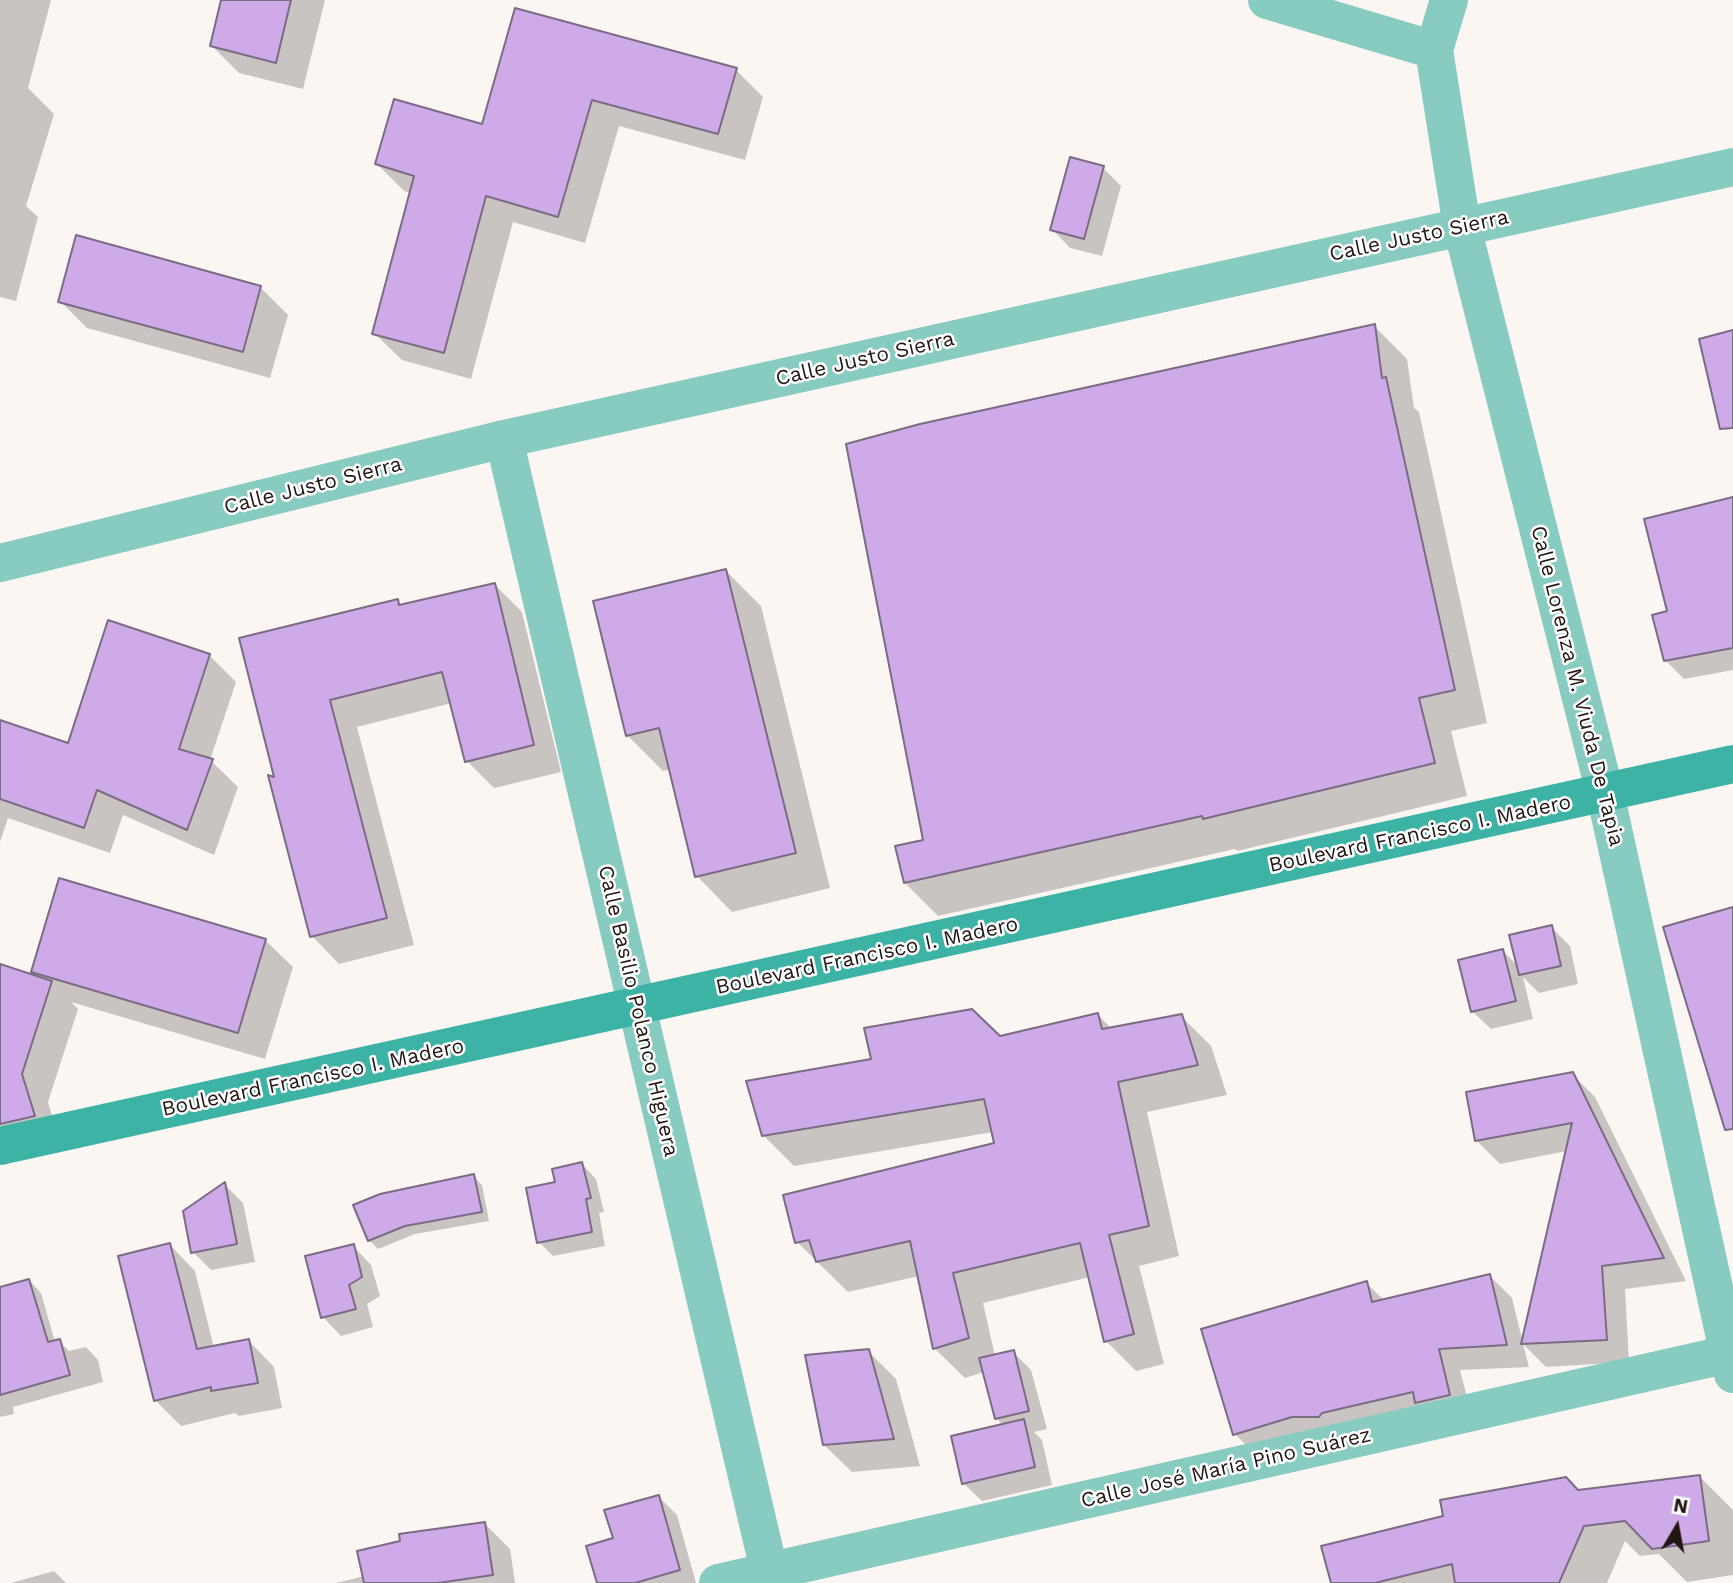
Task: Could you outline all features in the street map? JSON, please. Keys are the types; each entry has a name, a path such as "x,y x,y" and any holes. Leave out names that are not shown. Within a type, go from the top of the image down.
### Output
{"street":[{"path":"1267,0 1434,50"},
{"name":"Calle Lorenza M. Viuda De Tapia","path":"1449,0 1434,50 1462,227 1605,793 1732,1360"},
{"name":"Calle Justo Sierra","path":"0,563 504,439 1733,167"},
{"name":"Calle Basilio Polanco Higuera","path":"504,439 770,1577"},
{"name":"Boulevard Francisco I. Madero","path":"0,1146 1733,764"},
{"name":"Calle José María Pino Suárez","path":"718,1583 770,1577 1732,1360"}],"building":[{"path":"221,0 291,0 276,63 210,46"},
{"path":"515,8 737,68 718,134 592,100 558,217 486,196 444,353 372,334 414,176 375,164 394,99 482,124"},
{"path":"1070,157 1104,166 1084,239 1050,230"},
{"path":"76,235 261,286 243,352 58,302"},
{"path":"1375,324 1382,378 1386,377 1455,690 1419,698 1435,763 1203,819 1202,816 904,883 895,846 923,840 846,444 920,424"},
{"path":"1733,330 1733,428 1720,429 1699,339"},
{"path":"1733,497 1733,648 1664,661 1652,615 1667,611 1644,519"},
{"path":"726,569 796,853 695,877 659,728 626,736 593,601"},
{"path":"495,583 534,745 465,762 442,672 330,700 387,918 310,937 268,775 274,777 239,638 398,599 399,605"},
{"path":"108,620 210,654 179,749 213,759 187,830 97,790 84,828 0,799 0,720 68,743"},
{"path":"59,878 266,939 238,1033 31,972"},
{"path":"1733,907 1733,1129 1725,1130 1663,927"},
{"path":"1552,925 1561,966 1519,975 1509,935"},
{"path":"1503,949 1516,1001 1471,1012 1458,960"},
{"path":"0,964 52,981 22,1074 35,1116 0,1124"},
{"path":"972,1009 1000,1036 1098,1013 1102,1029 1182,1014 1198,1065 1118,1082 1149,1226 1109,1235 1134,1334 1104,1342 1080,1243 953,1273 969,1338 933,1349 910,1241 816,1262 809,1240 795,1243 783,1195 994,1143 984,1099 762,1136 746,1081 871,1059 864,1028"},
{"path":"1573,1072 1664,1258 1602,1266 1607,1340 1521,1344 1572,1123 1475,1141 1466,1092"},
{"path":"582,1162 591,1198 586,1199 592,1232 537,1243 526,1188 555,1182 552,1169"},
{"path":"474,1174 482,1212 405,1226 368,1241 353,1205 380,1194"},
{"path":"225,1182 237,1244 191,1253 183,1211"},
{"path":"170,1243 197,1349 249,1339 258,1383 211,1391 211,1387 154,1401 118,1256"},
{"path":"354,1244 362,1277 349,1285 356,1309 321,1318 305,1256"},
{"path":"1490,1274 1507,1345 1439,1349 1450,1395 1415,1403 1413,1392 1322,1413 1319,1417 1292,1417 1233,1435 1201,1329 1367,1281 1372,1302"},
{"path":"29,1279 48,1342 60,1339 70,1375 0,1395 0,1287"},
{"path":"869,1349 894,1439 823,1445 805,1355"},
{"path":"1014,1350 1029,1411 995,1419 979,1358"},
{"path":"1024,1419 1035,1467 962,1484 951,1436"},
{"path":"1700,1475 1709,1541 1652,1549 1625,1521 1584,1526 1559,1583 1455,1583 1452,1564 1375,1583 1331,1583 1321,1546 1443,1516 1440,1500 1566,1477 1578,1490"},
{"path":"659,1495 680,1570 635,1583 597,1583 586,1546 613,1538 604,1510"},
{"path":"485,1522 493,1575 438,1583 364,1583 357,1551 400,1541 399,1534"}]}
